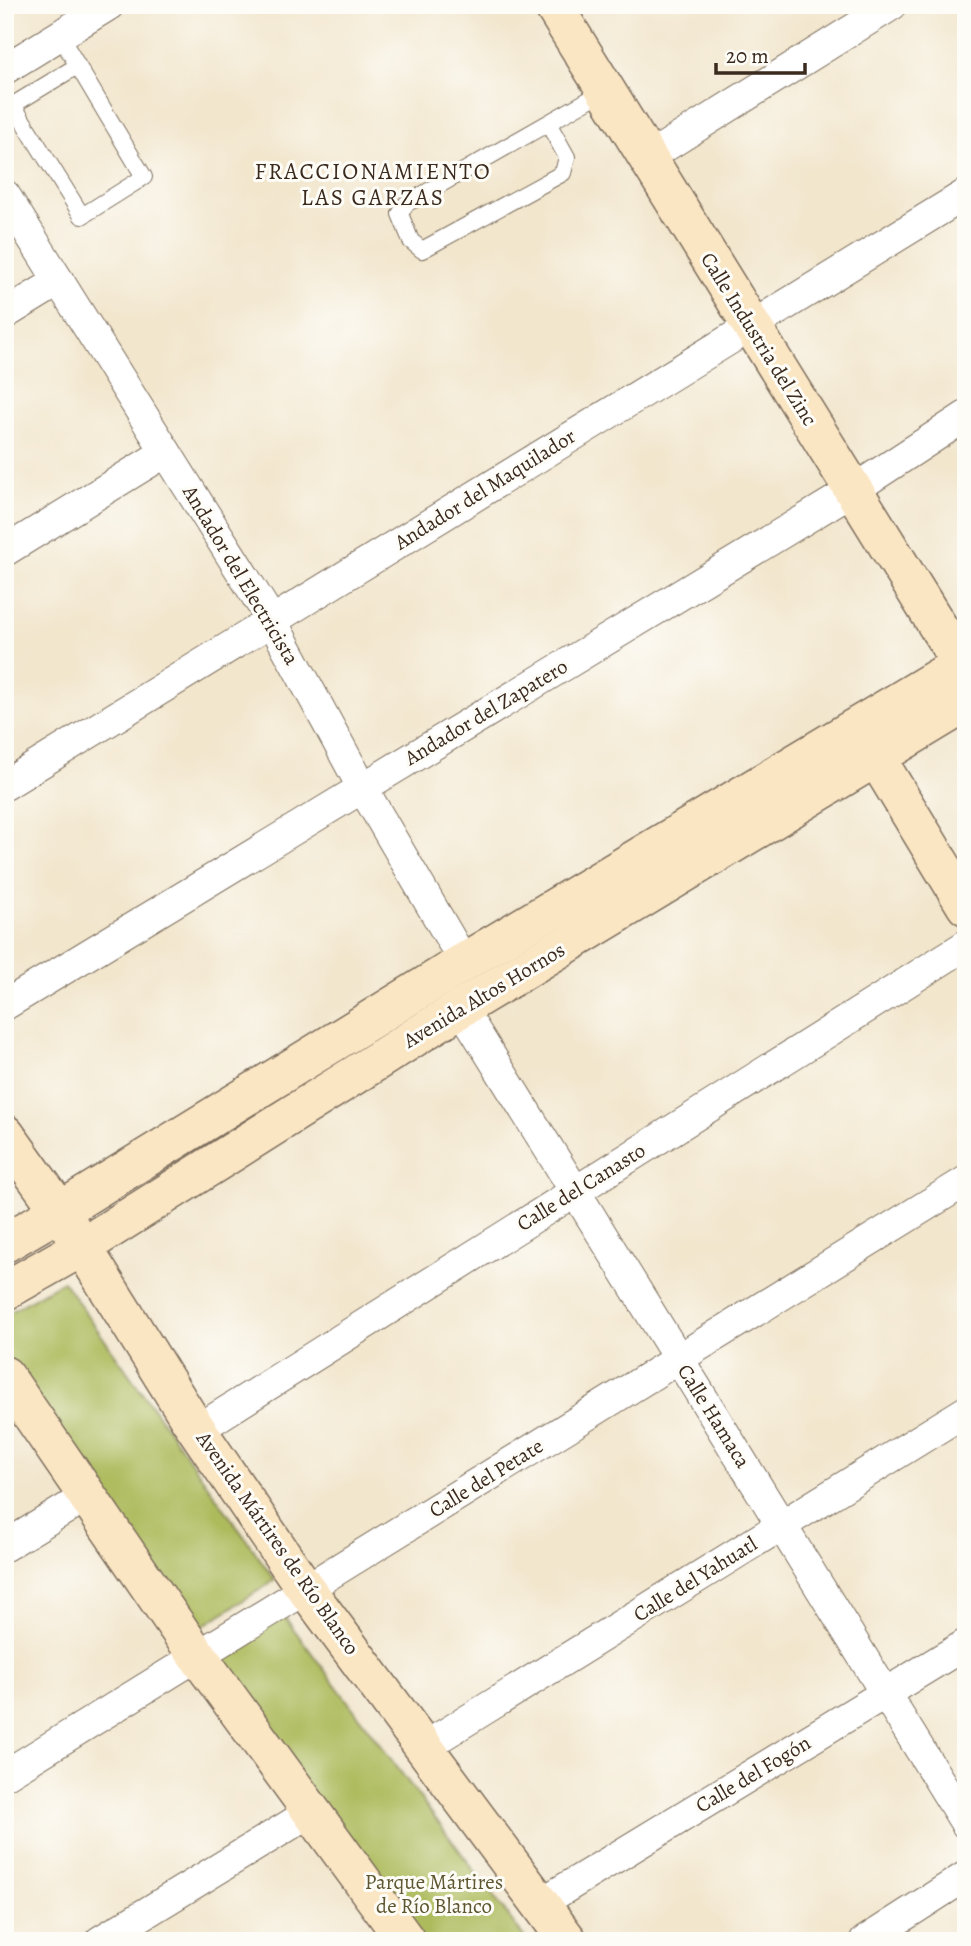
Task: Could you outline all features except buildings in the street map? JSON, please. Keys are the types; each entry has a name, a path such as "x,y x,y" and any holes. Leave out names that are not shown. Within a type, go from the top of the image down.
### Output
{"street":[{"path":"5,69 108,5"},
{"name":"Calle Industria del Zinc","path":"553,5 964,666"},
{"path":"647,158 892,5"},
{"name":"Andador del Maquilador","path":"5,785 966,194"},
{"name":"Andador del Electricista","path":"5,195 272,621 362,787 464,962"},
{"path":"5,314 59,281"},
{"name":"Andador del Zapatero","path":"5,1005 853,490 966,416"},
{"path":"5,551 166,452"},
{"name":"Avenida Altos Hornos","path":"5,1242 856,726 964,666"},
{"name":"Avenida Altos Hornos","path":"5,1291 82,1247 461,1008 966,704"},
{"path":"856,726 966,906"},
{"name":"Calle del Canasto","path":"197,1430 966,945"},
{"name":"Calle Hamaca","path":"461,1008 966,1824"},
{"name":"Avenida Mártires de Río Blanco","path":"5,1134 60,1211 197,1430 307,1588 568,1941"},
{"name":"Calle del Petate","path":"5,1774 966,1181"},
{"path":"5,1376 197,1656 406,1941"},
{"name":"Calle del Yahuatl","path":"424,1747 966,1411"},
{"path":"5,1546 87,1496"},
{"name":"Calle del Fogón","path":"541,1903 966,1644"},
{"path":"100,1941 311,1812"},
{"path":"865,1941 966,1877"}],"lane":[{"path":"60,36 144,177 82,216 13,105 77,66"},
{"path":"548,123 567,157 563,173 422,250 411,242 400,214 407,204 548,123 606,90"}],"green space":[{"path":"63,1281 275,1580 198,1629 5,1354 5,1315"},
{"name":"Parque Mártires de Río Blanco","path":"281,1612 527,1941 409,1941 208,1659"}],"district":[{"name":"FRACCIONAMIENTO LAS GARZAS","path":"373,184"}]}
